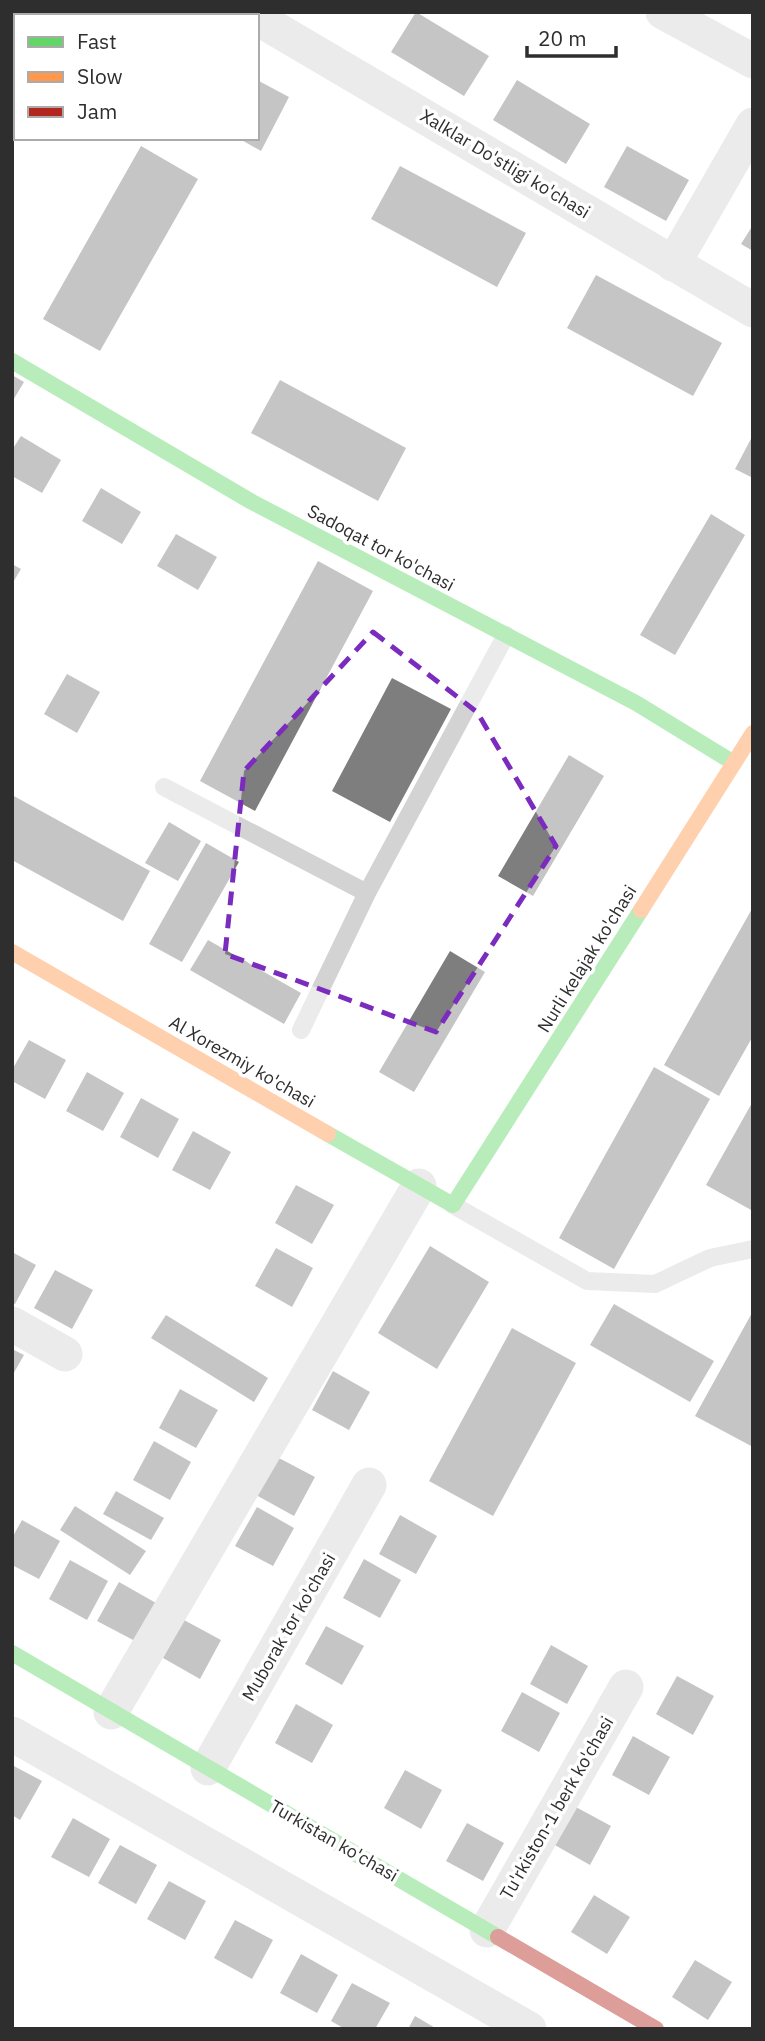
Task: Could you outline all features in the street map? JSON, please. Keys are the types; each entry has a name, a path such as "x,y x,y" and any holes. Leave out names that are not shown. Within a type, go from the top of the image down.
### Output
{"street":[{"path":"663,12 753,61"},
{"name":"Xalklar Do'stligi ko'chasi","path":"259,20 753,310"},
{"path":"673,264 753,125"},
{"name":"Sadoqat tor ko'chasi","path":"12,361 252,502 636,703 734,763"},
{"name":"Nurli kelajak ko'chasi","path":"453,1206 753,733"},
{"name":"Al Xorezmiy ko'chasi","path":"12,952 453,1206"},
{"path":"111,1712 419,1186"},
{"path":"12,1324 65,1354"},
{"name":"Muborak tor ko'chasi","path":"208,1768 369,1485"},
{"name":"Turkistan ko'chasi","path":"12,1653 656,2029"},
{"name":"Tu'rkiston-1 berk ko'chasi","path":"487,1930 626,1687"},
{"path":"12,1734 529,2029"}],"lane":[{"path":"301,1030 367,893 506,635"},
{"path":"164,787 367,893"},
{"path":"453,1206 587,1281 655,1283 710,1258 753,1249"}],"highlighted area":[{"path":"373,632 477,712 556,846 436,1032 225,954 244,771"}],"building":[{"path":"416,12 489,56 464,96 391,52"},
{"path":"517,80 590,124 566,164 493,120"},
{"path":"259,81 289,97 261,151 242,140 259,140"},
{"path":"141,146 198,179 100,351 43,319"},
{"path":"627,146 689,180 666,221 604,187"},
{"path":"400,166 526,233 497,287 371,219"},
{"path":"753,225 753,251 741,244"},
{"path":"596,275 722,343 693,396 567,328"},
{"path":"12,375 24,382 12,402"},
{"path":"280,380 406,448 378,501 251,433"},
{"path":"753,435 753,478 735,469"},
{"path":"21,436 61,460 42,493 12,476 12,450"},
{"path":"101,488 141,512 122,544 82,521"},
{"path":"711,514 745,535 675,655 640,635"},
{"path":"176,534 217,557 198,590 157,566"},
{"path":"318,561 373,591 255,811 200,781"},
{"path":"12,564 21,569 12,584"},
{"path":"67,674 100,692 77,733 44,714"},
{"path":"392,678 451,709 390,822 332,791"},
{"path":"569,755 604,776 533,896 498,876"},
{"path":"12,795 150,871 123,921 12,860"},
{"path":"169,822 201,841 178,881 145,863"},
{"path":"206,843 239,862 182,962 149,944"},
{"path":"753,907 753,1036 719,1096 664,1065"},
{"path":"208,940 301,993 284,1024 190,970"},
{"path":"450,951 485,972 414,1092 379,1072"},
{"path":"29,1040 66,1060 45,1099 12,1081 12,1070"},
{"path":"654,1067 710,1099 614,1269 559,1238"},
{"path":"87,1072 124,1093 103,1131 66,1111"},
{"path":"141,1098 179,1119 158,1158 120,1137"},
{"path":"753,1101 753,1211 706,1185"},
{"path":"193,1131 231,1152 210,1190 172,1170"},
{"path":"296,1185 334,1205 312,1244 275,1223"},
{"path":"430,1246 489,1282 437,1369 378,1333"},
{"path":"276,1248 313,1268 292,1307 255,1286"},
{"path":"12,1252 36,1265 15,1304 12,1303"},
{"path":"55,1270 93,1290 72,1329 34,1308"},
{"path":"614,1304 714,1361 690,1402 590,1345"},
{"path":"753,1311 753,1447 695,1416"},
{"path":"166,1315 268,1378 254,1402 151,1338"},
{"path":"512,1328 576,1363 493,1516 429,1481"},
{"path":"12,1349 24,1355 12,1376"},
{"path":"333,1371 370,1392 349,1430 312,1410"},
{"path":"180,1389 218,1410 196,1448 159,1428"},
{"path":"154,1441 191,1462 170,1500 133,1480"},
{"path":"277,1457 315,1477 294,1516 256,1495"},
{"path":"116,1491 164,1518 151,1540 103,1514"},
{"path":"75,1506 146,1551 130,1575 60,1530"},
{"path":"257,1507 294,1528 273,1566 235,1546"},
{"path":"400,1515 437,1536 416,1574 379,1554"},
{"path":"22,1520 60,1541 39,1579 12,1565 12,1538"},
{"path":"364,1559 401,1580 380,1618 343,1598"},
{"path":"70,1560 108,1581 87,1620 49,1599"},
{"path":"119,1582 156,1603 135,1641 97,1621"},
{"path":"184,1620 221,1640 200,1679 163,1658"},
{"path":"326,1626 364,1646 342,1685 305,1664"},
{"path":"551,1645 588,1666 567,1704 530,1684"},
{"path":"677,1676 714,1696 693,1735 656,1714"},
{"path":"522,1692 560,1713 539,1752 501,1731"},
{"path":"296,1704 333,1725 312,1763 275,1743"},
{"path":"633,1736 670,1757 649,1795 612,1775"},
{"path":"12,1765 42,1781 20,1820 12,1815"},
{"path":"405,1770 442,1790 421,1829 384,1808"},
{"path":"574,1806 611,1826 590,1865 553,1844"},
{"path":"73,1818 110,1839 89,1877 51,1857"},
{"path":"467,1823 504,1843 483,1881 446,1861"},
{"path":"120,1845 157,1865 136,1904 98,1883"},
{"path":"169,1881 206,1901 185,1940 147,1919"},
{"path":"594,1895 630,1917 607,1954 571,1932"},
{"path":"235,1920 273,1940 252,1979 214,1958"},
{"path":"301,1954 338,1975 317,2013 280,1993"},
{"path":"695,1960 732,1982 708,2020 672,1997"},
{"path":"352,1983 390,2003 375,2029 345,2029 331,2021"},
{"path":"415,2016 437,2029 408,2029"}],"traffic: fast":[{"path":"12,361 252,502 636,703 734,763"},
{"path":"328,1134 453,1205 641,910"},
{"path":"12,1653 498,1937"}],"traffic: slow":[{"path":"641,910 753,733"},
{"path":"12,952 328,1134"}],"traffic: jam":[{"path":"498,1937 656,2029"}]}
